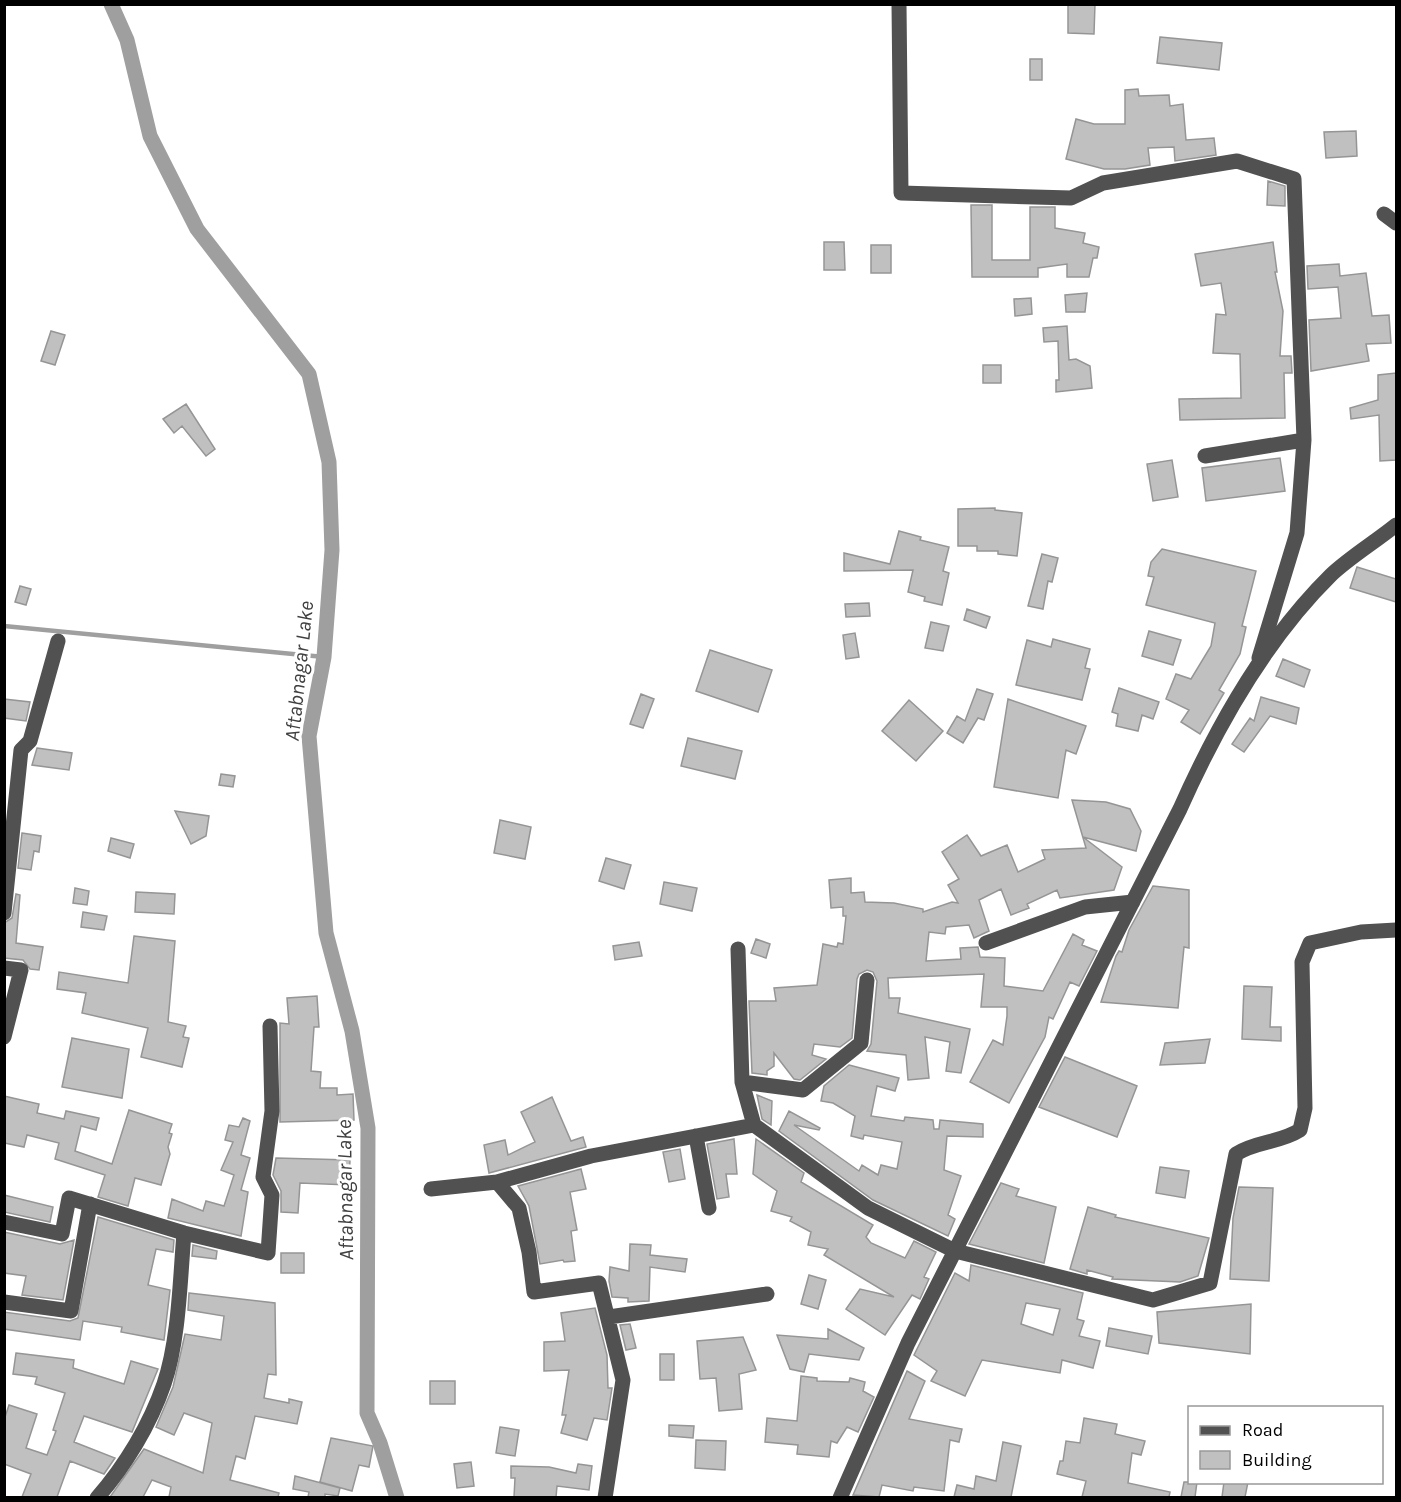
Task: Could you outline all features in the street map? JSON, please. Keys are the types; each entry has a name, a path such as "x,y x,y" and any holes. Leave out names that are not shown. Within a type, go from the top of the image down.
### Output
{"street":[{"path":"899,4 901,193 1071,198 1103,183 1237,161 1294,179 1304,440 1297,533 1258,664"},
{"path":"1205,456 1304,440"},
{"path":"840,1497 908,1343 1133,902 1202,759 1258,664 1331,575 1396,525"},
{"path":"4,913 21,750 30,741 58,642"},
{"path":"986,943 1085,907 1133,902"},
{"path":"738,948 742,1082 754,1125 868,1208 955,1251 1153,1300 1210,1283 1236,1154 1247,1146 1288,1138 1300,1130 1305,1107 1302,962 1310,943 1361,932 1396,930"},
{"path":"4,968 21,970 4,1036"},
{"path":"742,1082 803,1090 861,1043 867,980"},
{"path":"4,1222 62,1234 69,1198 184,1233 268,1253 272,1196 263,1177 272,1111 270,1026"},
{"path":"431,1189 497,1182 591,1156 754,1125"},
{"path":"696,1136 709,1208"},
{"path":"497,1182 519,1208 530,1252 534,1292 599,1283 623,1380 606,1497"},
{"path":"4,1302 71,1311 90,1204"},
{"path":"97,1497 119,1473 164,1383 177,1317 184,1233"},
{"path":"609,1317 767,1294"}],"building":[{"path":"1068,4 1095,4 1094,34 1068,33"},
{"path":"1160,37 1222,43 1219,70 1157,63"},
{"path":"1030,59 1042,59 1042,80 1030,80"},
{"path":"1138,89 1139,96 1169,95 1170,106 1183,104 1186,140 1214,138 1216,155 1175,161 1174,147 1148,148 1150,165 1125,169 1104,169 1066,159 1076,119 1094,124 1125,124 1125,90"},
{"path":"1356,131 1357,156 1326,158 1324,132"},
{"path":"1268,181 1285,186 1285,206 1267,205"},
{"path":"971,205 992,205 992,260 1030,260 1030,207 1055,207 1055,228 1085,233 1083,243 1099,247 1097,258 1093,258 1089,277 1067,277 1067,264 1038,268 1038,277 972,277"},
{"path":"824,242 844,242 845,270 824,270"},
{"path":"1273,242 1277,272 1275,272 1283,311 1280,356 1291,356 1292,373 1284,373 1285,418 1180,420 1179,399 1241,398 1240,354 1213,353 1216,314 1226,315 1221,283 1201,286 1195,254"},
{"path":"871,245 891,245 891,273 871,273"},
{"path":"1339,264 1340,276 1366,273 1372,316 1389,315 1391,343 1366,344 1369,361 1311,371 1309,320 1341,318 1338,287 1308,289 1307,266"},
{"path":"1087,293 1085,312 1066,312 1065,295"},
{"path":"1031,298 1032,314 1015,316 1014,299"},
{"path":"1067,326 1069,360 1076,359 1090,366 1092,388 1056,392 1056,380 1059,380 1058,341 1044,342 1043,328"},
{"path":"51,331 65,335 55,365 41,361"},
{"path":"983,365 1001,365 1001,383 983,383"},
{"path":"1396,373 1396,460 1380,461 1379,415 1351,419 1350,408 1378,400 1378,375"},
{"path":"186,404 215,449 206,456 182,426 174,433 163,419"},
{"path":"1280,458 1285,491 1206,501 1202,468"},
{"path":"1172,460 1178,497 1153,501 1147,464"},
{"path":"995,508 995,510 1022,513 1017,556 998,554 998,551 977,551 977,546 958,546 958,509"},
{"path":"899,531 921,537 920,540 949,547 943,571 949,573 942,605 924,601 925,597 908,592 913,570 844,571 844,553 890,564"},
{"path":"1162,549 1256,571 1242,626 1246,627 1240,654 1219,690 1224,693 1200,734 1181,722 1189,710 1166,699 1176,674 1191,679 1211,646 1215,623 1146,605 1154,577 1148,576 1151,562"},
{"path":"1042,554 1058,558 1052,582 1048,581 1043,609 1028,606"},
{"path":"1357,567 1396,579 1396,602 1350,588"},
{"path":"20,586 31,589 26,605 15,602"},
{"path":"869,603 870,616 846,617 845,604"},
{"path":"967,609 990,617 986,628 964,620"},
{"path":"931,622 949,626 943,651 925,648"},
{"path":"1149,631 1181,640 1173,665 1142,656"},
{"path":"855,633 859,657 846,659 843,635"},
{"path":"1053,639 1090,649 1085,668 1090,669 1082,700 1016,685 1027,640 1051,647"},
{"path":"710,650 772,670 758,712 696,691"},
{"path":"1283,659 1310,670 1304,687 1276,676"},
{"path":"1119,688 1159,702 1153,719 1142,715 1138,731 1116,726 1118,714 1112,712"},
{"path":"977,689 993,694 984,720 978,718 963,743 947,733 957,716 965,721"},
{"path":"641,694 654,699 643,728 630,724"},
{"path":"1261,697 1299,708 1296,724 1270,716 1244,752 1232,744 1250,718 1254,721"},
{"path":"4,699 30,702 26,721 4,718"},
{"path":"1008,699 1086,726 1076,754 1066,750 1058,798 994,787"},
{"path":"909,700 943,731 916,761 882,731"},
{"path":"688,738 742,751 735,779 681,766"},
{"path":"37,748 72,753 69,770 32,765"},
{"path":"221,774 235,776 233,787 219,785"},
{"path":"1072,800 1106,802 1130,809 1141,831 1136,851 1083,837 1122,867 1114,890 1060,898 1057,890 1027,904 1029,908 1011,915 1001,889 979,900 989,931 974,938 969,925 946,927 945,934 929,932 926,961 961,959 960,948 978,947 980,957 1005,958 1004,986 1043,991 1073,934 1084,940 1082,945 1097,951 1079,986 1070,982 1053,1019 1049,1017 1045,1037 1009,1103 970,1082 993,1040 1003,1045 1007,1016 1007,1007 981,1007 984,974 888,978 889,998 900,998 898,1013 970,1029 961,1073 946,1071 950,1042 925,1037 929,1078 908,1080 906,1055 867,1051 871,1044 877,981 873,972 867,970 859,974 857,979 852,1038 840,1047 814,1044 812,1055 826,1059 800,1080 794,1079 774,1053 774,1066 767,1071 767,1075 752,1073 749,1001 776,1001 774,988 817,985 823,944 837,947 838,943 843,944 846,916 843,916 843,907 831,908 829,880 851,878 851,893 864,892 865,902 894,903 923,909 923,912 952,902 958,903 948,885 959,879 942,852 967,835 981,856 1007,845 1018,872 1045,859 1042,850 1086,848"},
{"path":"175,811 209,816 206,836 191,844"},
{"path":"500,820 531,827 525,859 494,853"},
{"path":"22,833 41,836 39,852 34,851 31,870 18,868"},
{"path":"111,838 134,844 130,858 108,851"},
{"path":"606,858 631,865 624,889 599,881"},
{"path":"664,882 697,888 692,911 660,904"},
{"path":"1153,886 1189,890 1189,948 1184,947 1178,1008 1101,1002 1116,956 1119,951 1122,952 1129,930"},
{"path":"75,888 89,891 87,905 73,903"},
{"path":"136,892 175,894 174,914 135,912"},
{"path":"16,894 20,895 16,943 43,947 39,970 30,969 23,960 4,958 4,923 12,918"},
{"path":"83,912 107,916 104,930 81,927"},
{"path":"134,936 175,941 168,1022 186,1026 183,1037 189,1038 182,1067 141,1057 148,1028 82,1013 86,993 57,989 59,972 128,983"},
{"path":"756,939 770,944 766,958 751,953"},
{"path":"639,942 642,956 615,960 613,946"},
{"path":"1244,986 1272,987 1270,1027 1281,1027 1281,1041 1242,1039"},
{"path":"317,996 319,1027 314,1027 311,1071 321,1072 320,1088 337,1088 337,1095 353,1094 354,1120 280,1122 280,1023 289,1024 287,998"},
{"path":"72,1038 129,1049 122,1098 62,1087"},
{"path":"1210,1039 1205,1063 1160,1065 1165,1043"},
{"path":"1065,1057 1137,1086 1117,1137 1039,1107"},
{"path":"849,1065 899,1078 895,1091 877,1086 871,1116 904,1121 905,1117 933,1120 934,1129 939,1129 940,1120 983,1124 983,1137 947,1136 944,1170 961,1176 948,1215 955,1219 948,1236 873,1200 779,1131 789,1111 820,1128 819,1130 794,1125 859,1171 862,1165 878,1175 881,1165 897,1169 902,1142 864,1135 863,1139 851,1136 855,1116 833,1103 821,1101 824,1086"},
{"path":"757,1095 772,1101 771,1125 762,1119"},
{"path":"4,1096 39,1104 37,1113 64,1119 66,1111 99,1118 96,1130 81,1126 75,1151 112,1164 129,1110 172,1124 168,1147 170,1154 161,1185 135,1178 128,1206 98,1197 105,1175 55,1159 59,1143 27,1135 24,1147 4,1143"},
{"path":"552,1097 571,1141 583,1137 586,1147 489,1173 484,1145 505,1140 508,1155 535,1142 521,1112"},
{"path":"243,1118 250,1121 241,1155 250,1158 241,1190 248,1192 241,1236 168,1218 172,1199 203,1211 206,1201 224,1206 234,1175 221,1170 233,1142 225,1140 229,1125 239,1127"},
{"path":"734,1139 737,1174 726,1174 729,1197 717,1199 707,1144"},
{"path":"756,1139 804,1173 801,1182 873,1225 866,1237 871,1243 905,1258 914,1241 936,1252 924,1277 929,1279 920,1299 912,1295 885,1335 846,1309 860,1289 894,1297 824,1255 828,1249 808,1245 811,1232 790,1221 792,1217 771,1211 777,1191 753,1174"},
{"path":"680,1149 685,1179 669,1182 663,1152"},
{"path":"276,1158 350,1160 349,1185 300,1183 298,1213 281,1212 281,1191 273,1175"},
{"path":"1160,1167 1189,1171 1185,1198 1156,1193"},
{"path":"581,1169 586,1189 570,1192 577,1230 571,1231 575,1261 564,1262 563,1260 540,1264 529,1206 518,1186"},
{"path":"1001,1183 1019,1189 1016,1196 1056,1207 1044,1263 969,1244"},
{"path":"1239,1187 1273,1188 1269,1281 1230,1279 1233,1218"},
{"path":"4,1195 53,1207 50,1222 4,1212"},
{"path":"1088,1207 1116,1215 1115,1217 1209,1238 1198,1276 1180,1282 1112,1279 1113,1277 1087,1270 1087,1274 1070,1269"},
{"path":"98,1217 174,1240 173,1252 156,1249 148,1285 170,1290 164,1340 121,1332 122,1327 83,1321 80,1340 4,1329 4,1312 70,1321 78,1318"},
{"path":"4,1232 60,1244 74,1240 63,1300 22,1295 26,1276 4,1273"},
{"path":"630,1244 651,1245 650,1255 687,1259 685,1272 650,1267 649,1301 628,1302 628,1298 612,1297 609,1281 610,1267 629,1271"},
{"path":"193,1245 217,1251 216,1259 192,1256"},
{"path":"281,1253 304,1253 304,1273 281,1273"},
{"path":"971,1265 1083,1293 1077,1319 1084,1321 1079,1336 1100,1341 1093,1368 1062,1360 1060,1373 982,1360 965,1396 931,1381 937,1371 914,1355 955,1273 969,1281","holes":["1026,1303 1060,1309 1053,1335 1021,1324"]},
{"path":"809,1275 826,1280 818,1309 801,1304"},
{"path":"189,1293 275,1303 276,1375 268,1374 264,1398 289,1403 289,1399 302,1402 297,1424 255,1416 245,1459 236,1456 230,1480 279,1493 278,1497 169,1497 171,1487 152,1480 143,1497 110,1497 144,1449 203,1473 212,1423 184,1413 174,1435 156,1427 173,1387 185,1334 221,1340 224,1316 188,1310"},
{"path":"1251,1304 1250,1354 1159,1343 1157,1312"},
{"path":"595,1308 607,1355 608,1388 612,1388 607,1420 594,1418 587,1440 561,1433 566,1415 562,1415 569,1370 544,1371 544,1342 565,1341 561,1313"},
{"path":"630,1324 636,1348 626,1350 620,1325"},
{"path":"1109,1328 1152,1336 1148,1354 1106,1346"},
{"path":"828,1329 864,1348 859,1360 809,1354 804,1372 790,1369 777,1335 828,1339"},
{"path":"743,1337 756,1370 739,1374 742,1409 719,1411 716,1378 700,1379 697,1341"},
{"path":"16,1353 74,1360 73,1368 124,1384 131,1361 158,1369 132,1432 84,1416 74,1442 115,1458 104,1474 70,1461 57,1497 22,1497 31,1474 4,1464 4,1420 9,1405 37,1414 26,1448 47,1455 56,1431 53,1430 65,1393 35,1384 37,1377 13,1374"},
{"path":"660,1354 674,1354 674,1380 660,1380"},
{"path":"907,1371 925,1381 909,1419 962,1429 959,1442 950,1440 944,1491 914,1487 913,1491 882,1485 879,1497 853,1495"},
{"path":"801,1376 817,1378 817,1381 849,1382 850,1378 865,1382 863,1391 874,1397 858,1432 847,1427 837,1443 831,1441 829,1457 797,1454 798,1445 765,1442 767,1418 797,1421"},
{"path":"430,1381 455,1381 455,1404 430,1404"},
{"path":"1084,1418 1117,1424 1115,1434 1145,1441 1141,1455 1132,1453 1128,1483 1170,1492 1169,1497 1082,1497 1086,1481 1057,1474 1060,1461 1063,1461 1066,1441 1080,1443"},
{"path":"669,1425 694,1426 693,1438 669,1436"},
{"path":"500,1427 519,1430 515,1456 496,1453"},
{"path":"331,1438 373,1446 369,1467 359,1465 352,1491 320,1482"},
{"path":"696,1440 726,1441 725,1470 695,1468"},
{"path":"1003,1442 1021,1446 1011,1497 954,1497 957,1485 974,1489 976,1476 996,1481"},
{"path":"471,1462 474,1486 457,1488 454,1464"},
{"path":"578,1464 592,1466 589,1490 557,1486 556,1497 514,1497 515,1478 511,1478 511,1466 549,1467 576,1473"},
{"path":"295,1476 340,1488 338,1496 325,1494 325,1497 308,1497 309,1492 293,1489"},
{"path":"1184,1482 1197,1484 1195,1497 1181,1497"},
{"path":"1224,1484 1248,1484 1245,1497 1222,1497"}],"waterway":[{"name":"Aftabnagar Lake","path":"111,4 127,40 150,136 197,229 309,374 329,462 332,550 324,657 309,736 326,933 352,1031 368,1128 367,1413 380,1443 397,1498"},
{"path":"4,626 324,657"}]}
